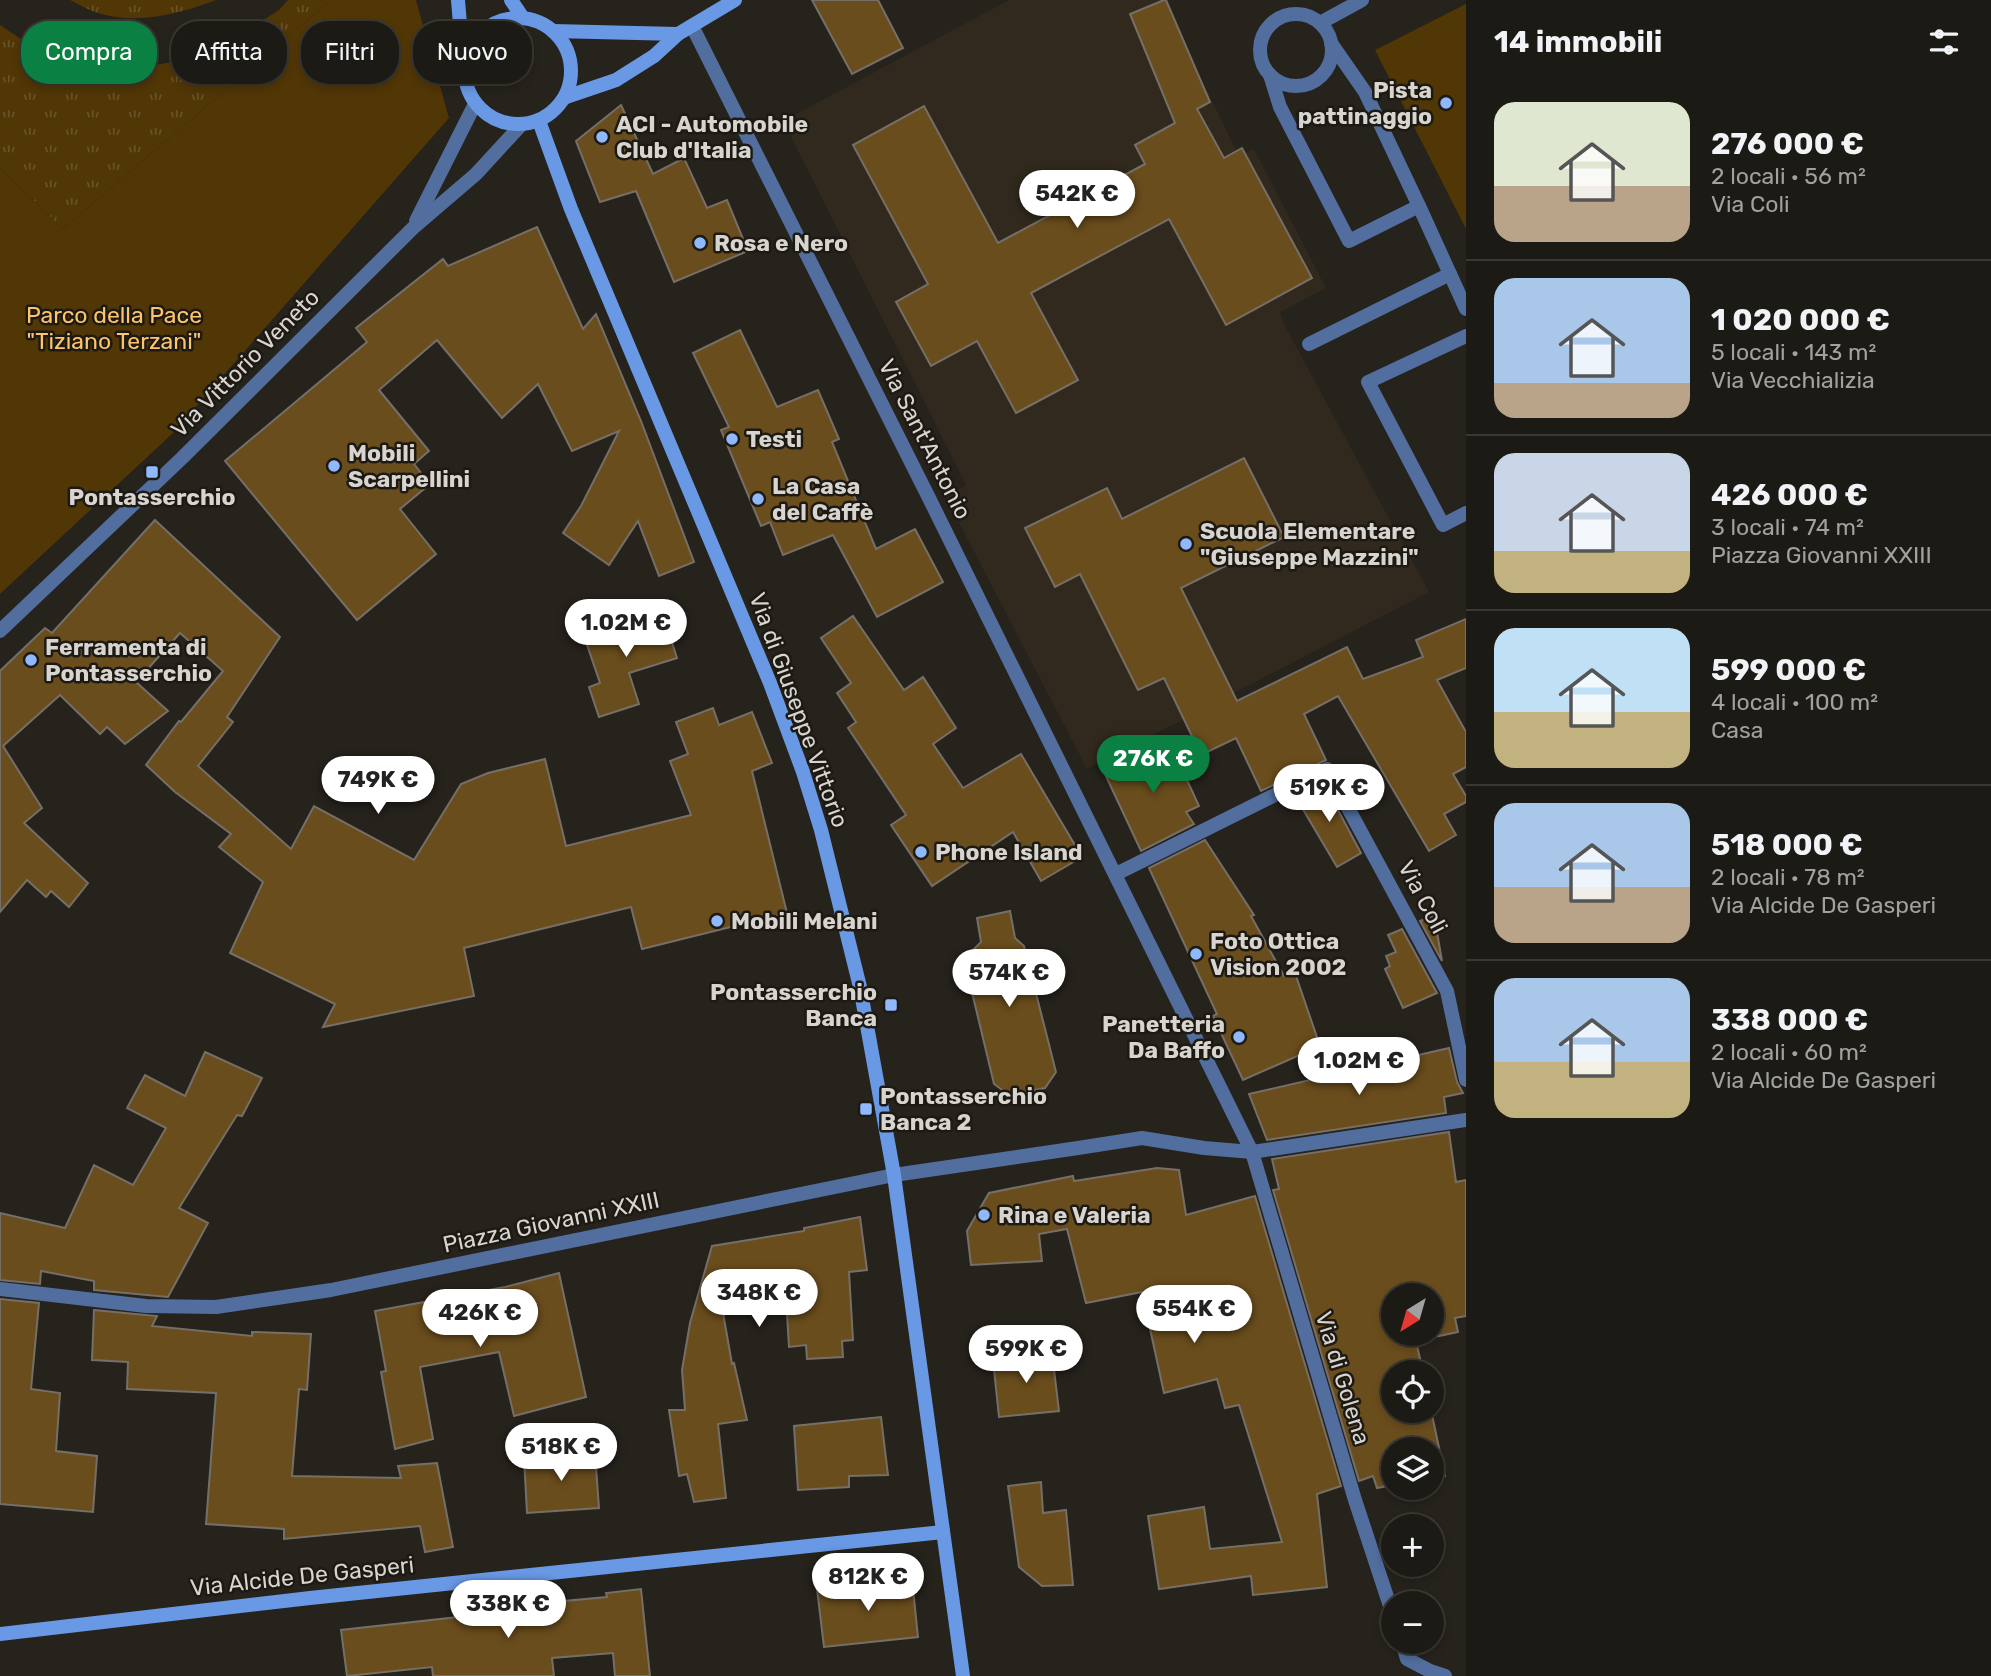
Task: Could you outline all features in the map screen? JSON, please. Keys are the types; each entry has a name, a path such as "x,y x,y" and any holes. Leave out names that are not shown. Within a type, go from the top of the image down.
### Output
{"main road":[{"path":"458,0 460,21"},
{"path":"511,0 523,18"},
{"path":"566,97 616,80 654,56 678,34 735,0"},
{"path":"466,84 475,104 488,116 503,123 521,125 539,121 555,111 566,97 571,79 571,61 565,45 553,31 539,22 523,18 500,21"},
{"path":"553,31 678,34"},
{"name":"Via di Giuseppe Vittorio","path":"539,121 571,209 770,683 803,772 838,896 860,988 894,1175 962,1676"},
{"name":"Via Alcide De Gasperi","path":"0,1634 324,1596 943,1532"}],"street":[{"path":"1320,23 1362,0"},
{"path":"1419,206 1349,241 1280,107 1270,75 1261,58 1260,48 1268,29 1287,16 1310,17 1320,23 1365,92 1419,206 1466,309"},
{"name":"Via Sant'Antonio","path":"692,26 1252,1152"},
{"path":"1270,75 1291,86 1313,82 1329,66 1331,43"},
{"path":"413,228 475,104"},
{"name":"Via Vittorio Veneto","path":"0,632 182,458 413,228 476,174 521,125"},
{"path":"1309,344 1450,274"},
{"path":"1466,336 1368,382 1443,525 1466,513"},
{"name":"Via Coli","path":"1116,874 1327,769 1447,991 1466,1080"},
{"name":"Piazza Giovanni XXIII","path":"0,1289 146,1306 216,1307 331,1290 894,1175 1142,1138 1252,1152 1466,1120"},
{"name":"Via di Golena","path":"1252,1152 1355,1500 1385,1591"},
{"path":"1406,1654 1407,1659 1445,1676"}],"shaded area":[{"path":"1009,0 1163,0 1239,156 1254,149 1326,288 1280,312 1286,328 1429,592 1087,769 945,496 966,485 783,121"}],"green space":[{"path":"70,0 216,0 172,14 125,18 92,11"},
{"path":"288,0 331,0 306,21 301,21 301,26 287,38 287,21 262,21 279,10"},
{"name":"Parco della Pace \"Tiziano Terzani\"","path":"331,0 416,0 422,21 413,21 413,84 439,84 449,118 172,434 0,594 0,168 63,229 233,84 287,84 287,38 301,26 301,84 399,84 399,21 306,21"},
{"path":"1466,4 1466,229 1375,50"},
{"path":"0,25 21,39 21,84 157,84 157,65 171,62 171,84 233,84 63,229 0,168"}],"building":[{"path":"812,0 878,0 903,48 852,74"},
{"path":"1164,0 1210,102 1197,109 1224,158 1242,148 1312,278 1226,325 1169,219 1031,293 1078,380 1016,413 977,341 931,366 896,302 928,284 853,145 924,106 998,243 1145,164 1135,145 1175,123 1130,14"},
{"path":"621,105 653,174 684,158 707,208 727,200 748,251 674,282 636,191 600,202 576,141"},
{"path":"537,227 583,329 596,314 641,421 694,562 659,576 638,521 609,565 563,533 581,506 619,431 572,451 538,384 502,418 437,340 379,390 429,451 414,464 430,484 400,509 436,554 357,620 225,461 367,342 356,328 443,259 448,266"},
{"path":"740,330 777,407 818,390 839,439 832,442 876,549 915,529 943,582 877,617 833,535 783,555 770,522 761,526 721,430 729,427 693,353"},
{"path":"1244,458 1284,537 1181,588 1237,701 1347,647 1363,679 1423,657 1416,640 1466,619 1466,668 1437,680 1466,732 1466,767 1453,774 1466,796 1466,802 1444,814 1456,835 1429,851 1338,696 1304,714 1326,760 1261,791 1236,738 1201,755 1164,678 1138,690 1080,574 1055,587 1025,528 1107,488 1122,519"},
{"path":"155,520 280,637 227,717 233,722 198,766 291,849 314,806 414,860 461,784 488,773 545,759 566,846 691,815 670,761 688,754 676,722 713,708 719,725 752,712 772,763 752,771 787,913 642,949 631,907 537,930 464,948 474,996 323,1027 335,1004 230,953 263,882 219,847 231,834 175,792 146,765 179,721 181,722 223,671 180,633 136,682 168,711 125,744 107,727 100,734 60,695 3,746 42,808 24,823 88,883 69,907 51,891 46,897 27,880 0,912 0,671 45,628 52,633"},
{"path":"662,611 677,658 629,673 639,704 599,717 589,687 600,683 584,636"},
{"path":"853,616 904,690 923,677 956,728 933,744 963,788 1021,754 1082,857 1041,881 1013,832 932,886 891,825 906,815 848,728 856,722 837,693 851,683 821,638"},
{"path":"1169,741 1199,806 1186,812 1194,824 1141,851 1104,772"},
{"path":"1323,782 1361,853 1337,867 1295,796"},
{"path":"1205,840 1254,915 1251,916 1284,976 1294,970 1320,1046 1243,1080 1213,1016 1217,1014 1149,868"},
{"path":"1010,911 1015,938 1024,946 1056,1072 1045,1088 1009,1095 994,1084 964,959 981,942 977,918"},
{"path":"1434,915 1442,961 1420,921"},
{"path":"1402,929 1437,993 1403,1008 1385,969 1390,966 1386,956 1396,952 1388,935"},
{"path":"1449,1048 1457,1082 1463,1093 1444,1097 1446,1113 1267,1140 1249,1094"},
{"path":"205,1052 262,1078 242,1116 237,1115 179,1208 208,1223 168,1297 94,1290 94,1281 41,1271 40,1284 0,1280 0,1213 65,1228 94,1165 133,1185 166,1128 127,1108 145,1075 185,1096"},
{"path":"1449,1132 1456,1182 1466,1180 1466,1316 1455,1318 1458,1332 1444,1335 1444,1283 1381,1283 1381,1346 1417,1346 1420,1360 1381,1360 1381,1423 1434,1423 1437,1437 1381,1437 1381,1487 1377,1488 1373,1476 1359,1481 1273,1190 1279,1189 1272,1159"},
{"path":"1157,1168 1179,1170 1186,1215 1255,1196 1341,1486 1317,1494 1327,1587 1253,1595 1251,1576 1159,1589 1148,1516 1204,1507 1210,1549 1282,1542 1239,1405 1225,1408 1217,1379 1164,1393 1142,1292 1086,1303 1067,1229 1039,1234 1042,1261 971,1265 967,1231 989,1193 1073,1176 1074,1181"},
{"path":"860,1217 867,1270 849,1272 853,1340 842,1341 843,1357 807,1359 806,1345 789,1347 786,1298 722,1307 732,1364 734,1363 747,1420 718,1424 726,1498 694,1502 687,1474 679,1476 669,1410 685,1410 682,1370 690,1323 712,1246 804,1231 804,1228"},
{"path":"559,1273 586,1397 514,1416 499,1352 420,1367 433,1439 395,1449 381,1372 386,1371 375,1311 505,1287"},
{"path":"0,1299 39,1303 31,1389 60,1393 56,1451 97,1456 93,1512 0,1504"},
{"path":"94,1310 157,1316 152,1326 252,1336 252,1332 311,1334 307,1390 299,1389 292,1476 401,1478 398,1466 437,1463 453,1547 425,1552 420,1526 284,1539 284,1529 206,1524 216,1393 127,1389 128,1362 92,1360"},
{"path":"1052,1353 1059,1411 999,1417 993,1360"},
{"path":"881,1417 888,1475 849,1476 849,1487 798,1490 794,1426"},
{"path":"595,1453 599,1508 527,1513 524,1458"},
{"path":"1041,1482 1043,1513 1066,1510 1073,1585 1042,1586 1019,1567 1008,1486"},
{"path":"912,1579 918,1637 824,1647 817,1589"},
{"path":"641,1589 650,1676 615,1676 613,1653 552,1658 554,1676 433,1676 432,1667 347,1676 341,1630 521,1610 520,1605 607,1597 606,1593"}],"place":[{"name":"Pista pattinaggio","path":"1446,103"},
{"name":"ACI - Automobile Club d'Italia","path":"602,137"},
{"name":"Rosa e Nero","path":"700,243"},
{"name":"Testi","path":"732,439"},
{"name":"Mobili Scarpellini","path":"334,466"},
{"name":"Pontasserchio","path":"152,472"},
{"name":"La Casa del Caffè","path":"758,499"},
{"name":"Scuola Elementare \"Giuseppe Mazzini\"","path":"1186,544"},
{"name":"Ferramenta di Pontasserchio","path":"31,660"},
{"name":"Phone Island","path":"921,852"},
{"name":"Mobili Melani","path":"717,921"},
{"name":"Foto Ottica Vision 2002","path":"1196,954"},
{"name":"Pontasserchio Banca","path":"891,1005"},
{"name":"Panetteria Da Baffo","path":"1239,1037"},
{"name":"Pontasserchio Banca 2","path":"866,1109"},
{"name":"Rina e Valeria","path":"984,1215"}]}
